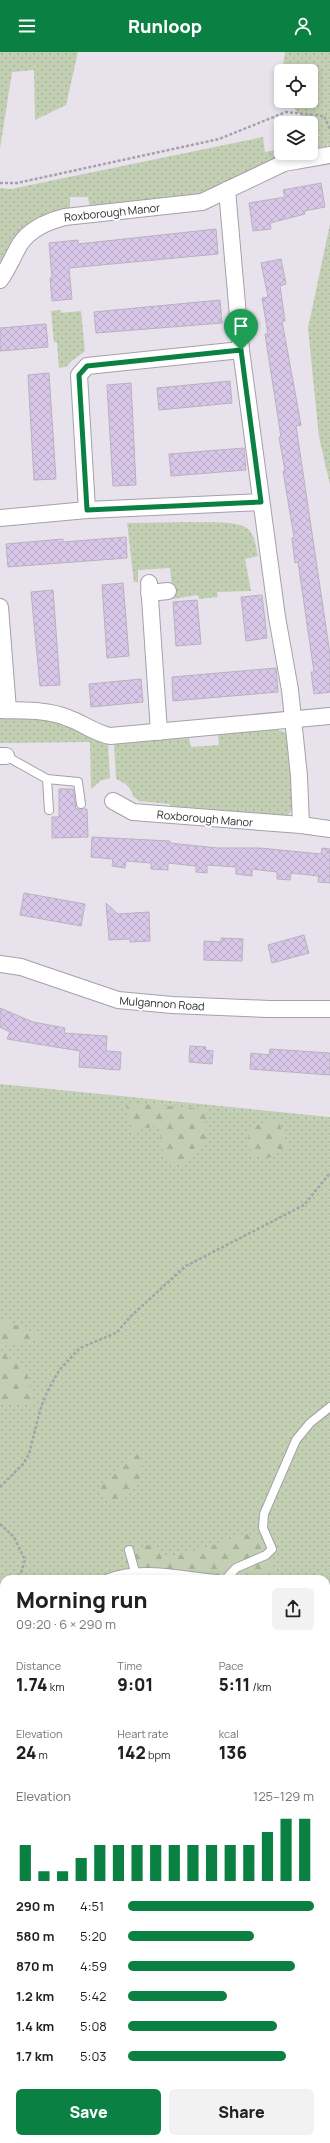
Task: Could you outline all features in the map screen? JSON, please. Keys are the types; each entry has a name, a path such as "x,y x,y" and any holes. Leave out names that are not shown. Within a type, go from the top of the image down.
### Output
{"street":[{"name":"Roxborough Manor","path":"0,280 21,243 30,233 51,220 65,217 202,202 284,163 330,155"},
{"path":"226,190 241,350 261,502 266,572 290,690 299,776 301,825"},
{"path":"87,510 79,375 87,366 241,350"},
{"path":"0,518 41,511 261,502"},
{"path":"160,732 149,588 168,591"},
{"path":"0,607 4,710 47,712 68,718 99,734 110,736 160,732 205,732 293,719 330,716"},
{"name":"Roxborough Manor","path":"113,801 133,812 301,825 330,829"},
{"name":"Mulgannon Road","path":"0,964 22,967 118,1000 172,1005 269,1009 330,1009"}],"lane":[{"path":"3,756 47,779 78,782 80,804"},
{"path":"47,779 49,810"},
{"path":"230,1575 236,1568 266,1555 272,1549 263,1528 266,1507 296,1440 310,1423 330,1407"},
{"path":"129,1550 137,1575"},
{"path":"144,1575 164,1572 177,1575"},
{"path":"116,1575 128,1575"}],"path":[{"path":"0,183 17,183 219,138 286,112 324,116 330,130"},
{"path":"0,1487 23,1464 29,1454 41,1407 47,1392 60,1369 80,1348 116,1333 131,1316 186,1266 304,1205 330,1173"},
{"path":"0,1524 14,1537 24,1560 20,1575"}],"green space":[{"path":"0,52 78,52 66,105 35,120 34,70 12,72 0,149"},
{"path":"285,52 330,52 330,147 327,144 327,148 318,150 318,136 320,136 318,134 318,116 301,116 294,108 318,108 318,64 283,64"},
{"path":"263,137 265,152 274,150 274,160 276,160 262,164 228,182 197,195 90,208 88,197 70,197 70,209 56,211 44,216 27,229 13,248 0,270 0,188 11,189"},
{"path":"330,224 330,485 319,437 308,328"},
{"path":"61,310 61,313 81,311 85,351 69,363 68,366 59,368 57,342 54,342 51,311"},
{"path":"221,522 236,524 248,529 255,542 258,556 245,559 251,591 217,592 218,597 199,599 198,595 173,599 170,568 138,570 138,582 134,582 127,523"},
{"path":"0,717 35,718 52,721 108,743 110,778 100,781 91,789 90,742 0,743"},
{"path":"273,729 285,732 287,738 293,803 291,811 286,816 280,817 171,809 170,804 139,801 133,796 131,790 127,786 116,779 114,744 189,738 191,747 219,745 218,735"},
{"path":"0,1084 330,1117 330,1575 0,1575"},
{"path":"126,1103 206,1109 205,1146 183,1164 165,1161 158,1125 132,1132"},
{"path":"278,1119 287,1147 269,1158 251,1156 247,1128"},
{"path":"0,1318 44,1338 0,1347"},
{"path":"3,1353 27,1371 33,1403 0,1405 0,1354"},
{"path":"142,1450 141,1480 125,1498 108,1500 98,1488"},
{"path":"248,1534 264,1543 276,1575 228,1575 226,1573 138,1567 134,1552 148,1545 166,1555 180,1555"}],"building":[{"path":"321,183 325,207 304,211 305,214 270,223 271,229 253,231 249,203 285,197 283,190"},
{"path":"216,229 218,254 69,268 72,299 52,301 49,243 78,240 78,244"},
{"path":"281,259 286,284 280,286 285,321 282,321 301,425 296,426 330,654 330,692 314,694 311,672 314,672 298,562 295,563 292,538 294,537 283,471 285,471 279,437 281,437 265,334 268,334 262,298 268,297 261,263"},
{"path":"220,300 222,323 96,333 94,312"},
{"path":"46,324 48,347 0,351 0,328"},
{"path":"49,373 56,479 34,480 28,375"},
{"path":"230,381 232,403 159,410 157,388"},
{"path":"131,383 136,485 113,486 107,385"},
{"path":"244,448 246,470 171,476 169,454"},
{"path":"126,537 127,558 8,567 6,544 63,539 63,542"},
{"path":"123,583 129,656 107,658 102,585"},
{"path":"53,590 60,685 40,686 31,592"},
{"path":"262,595 267,638 246,641 241,597"},
{"path":"197,600 201,644 176,646 173,602"},
{"path":"276,668 278,692 173,701 172,677"},
{"path":"141,679 143,702 91,707 89,684"},
{"path":"59,789 73,789 76,809 87,809 88,837 52,838 52,817 59,817"},
{"path":"92,837 170,841 170,843 217,848 260,848 321,854 322,848 330,849 330,883 318,882 319,876 291,873 290,880 277,879 277,872 252,869 252,876 236,874 236,867 207,865 207,873 196,872 196,866 168,863 168,870 151,869 151,863 126,861 125,868 112,866 113,859 91,857"},
{"path":"24,893 85,904 81,926 20,915"},
{"path":"106,903 118,914 149,912 150,941 130,942 130,939 109,940"},
{"path":"304,935 309,953 272,963 268,945"},
{"path":"221,938 243,939 242,961 204,960 204,941 221,942"},
{"path":"0,1008 33,1022 65,1028 64,1033 107,1036 106,1051 121,1052 120,1070 79,1067 80,1051 7,1039 10,1032 0,1027"},
{"path":"190,1046 206,1047 205,1050 213,1051 212,1064 189,1062"},
{"path":"270,1049 330,1053 330,1075 250,1069 251,1053 269,1055"}],"route":[{"path":"241,350 261,502 87,510 79,375 87,366 241,350"}]}
